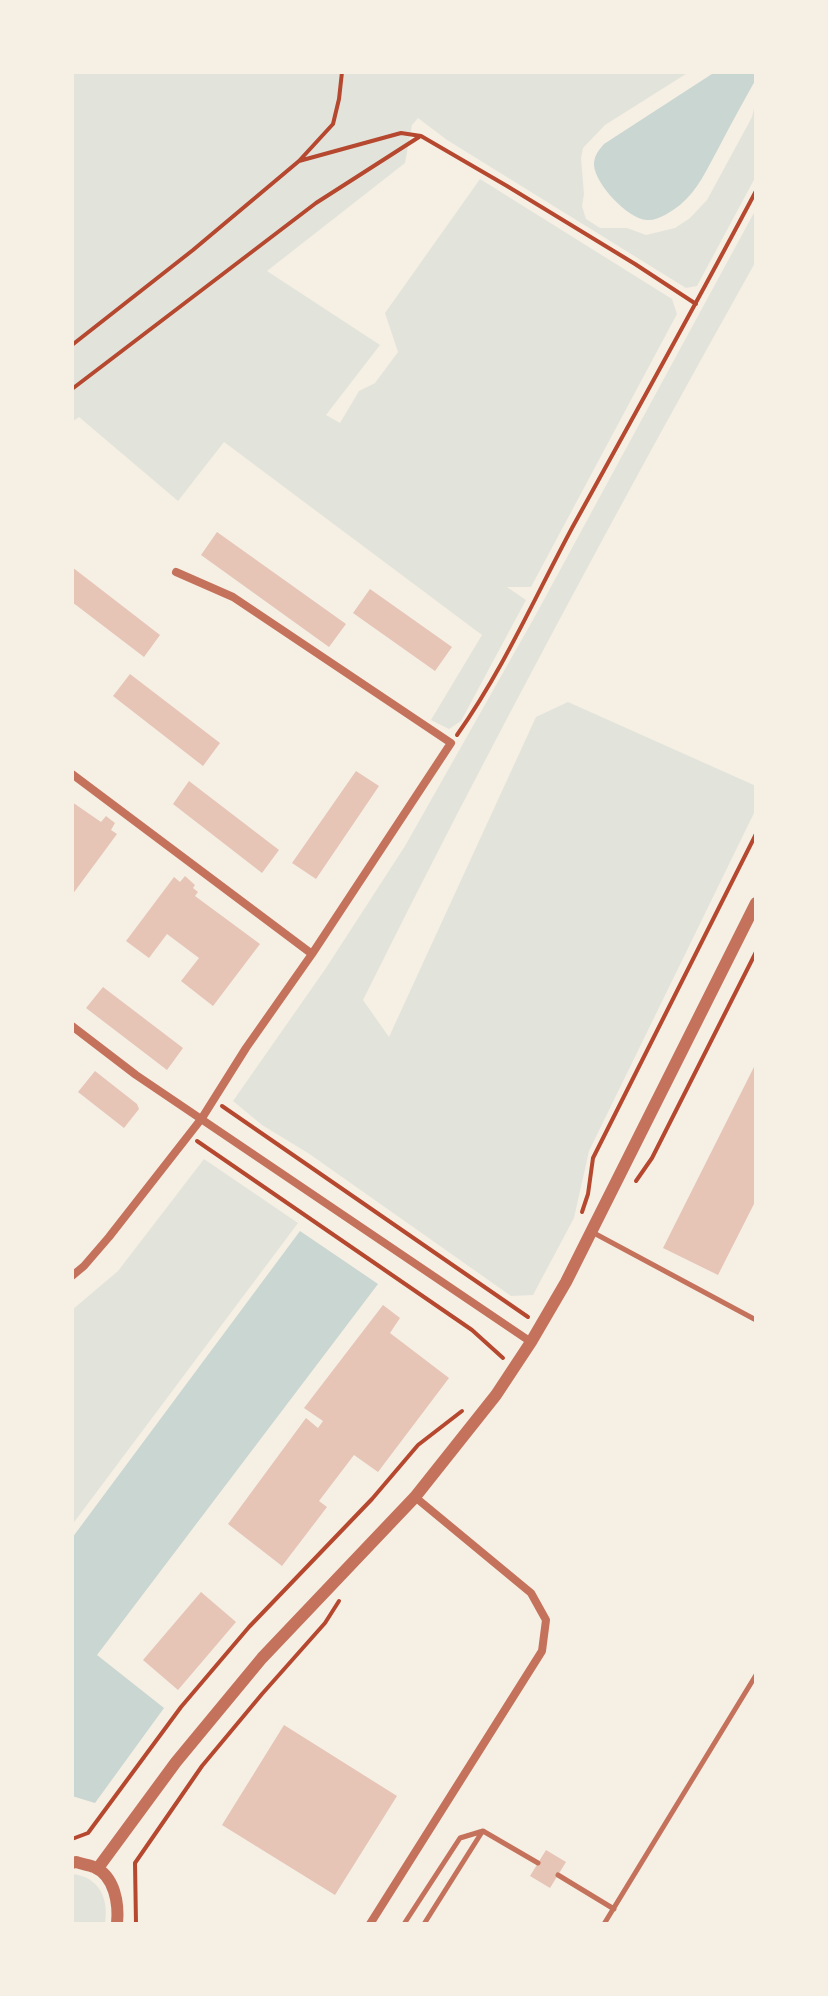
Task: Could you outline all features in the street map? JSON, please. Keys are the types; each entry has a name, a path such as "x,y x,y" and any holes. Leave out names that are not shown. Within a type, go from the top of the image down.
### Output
{"street":[{"path":"72,1276 109,1237 202,1118 451,743 233,597 176,572"},
{"path":"72,774 312,954"},
{"path":"98,1868 176,1762 262,1658 415,1497 496,1395 566,1282 756,903"},
{"path":"72,1026 136,1075 531,1342"},
{"path":"370,1924 542,1651 546,1620 531,1593 415,1497"},
{"path":"72,1863 98,1868 112,1886 118,1907 117,1924"}],"lane":[{"path":"592,1232 756,1320"},
{"path":"604,1924 756,1675"},
{"path":"404,1924 460,1838 483,1831 538,1863"},
{"path":"424,1924 483,1831"},
{"path":"558,1875 614,1909"}],"path":[{"path":"72,345 299,161 333,124 342,72"},
{"path":"299,161 401,133 421,136 696,304"},
{"path":"72,389 316,203 421,136"},
{"path":"451,743 508,652 756,191"},
{"path":"579,1219 588,1194 593,1158 756,834"},
{"path":"213,1101 527,1316"},
{"path":"188,1135 472,1330 502,1357 497,1364"},
{"path":"517,1332 533,1306"},
{"path":"72,1839 88,1833 181,1707 249,1627 372,1499 418,1445 462,1411"}],"shaded area":[{"path":"72,72 689,72 605,125 583,148 582,206 586,219 600,228 627,228 646,235 675,228 707,200 752,117 756,99 756,176 697,286 686,288 447,140 418,118 412,125 405,163 267,271 380,345 326,415 340,423 359,391 375,383 398,352 385,313 480,179 672,299 677,314 531,587 507,587 526,600 461,721 449,729 431,720 482,635 224,442 178,501 79,417 72,422"},
{"path":"715,72 756,72 756,79 702,179 686,199 665,215 647,220 631,214 600,181 594,165 597,154 604,144"},
{"path":"756,209 756,261 555,628 363,1000 389,1037 536,717 568,702 756,786 756,809 589,1151 574,1218 533,1295 511,1296 308,1153 262,1125 233,1101 326,968 405,846 534,618"},
{"path":"204,1159 298,1223 72,1525 72,1310 118,1271"},
{"path":"300,1231 378,1284 97,1655 164,1708 95,1803 72,1796 72,1538"},
{"path":"72,1874 90,1880 100,1891 104,1898 105,1924 72,1924"}],"building":[{"path":"217,532 346,624 329,647 201,555"},
{"path":"72,567 160,635 144,657 72,602"},
{"path":"370,589 452,647 435,671 353,613"},
{"path":"130,674 220,743 203,766 113,696"},
{"path":"356,771 379,786 316,879 292,863"},
{"path":"189,781 279,850 262,873 173,804"},
{"path":"72,802 101,822 106,816 115,823 111,830 117,834 72,895"},
{"path":"185,876 195,885 193,888 198,892 195,896 260,944 213,1006 181,981 199,958 167,934 149,958 126,941 174,877 180,882"},
{"path":"103,987 183,1048 167,1070 86,1008"},
{"path":"756,1063 756,1200 718,1275 663,1248"},
{"path":"95,1071 137,1104 139,1109 124,1128 78,1092"},
{"path":"383,1305 400,1318 390,1333 449,1378 378,1472 354,1455 319,1501 327,1507 282,1566 228,1524 306,1418 318,1428 323,1421 304,1408"},
{"path":"201,1592 236,1622 178,1690 143,1660"},
{"path":"284,1725 397,1796 335,1895 222,1825"},
{"path":"546,1850 566,1862 550,1888 530,1876"}]}
